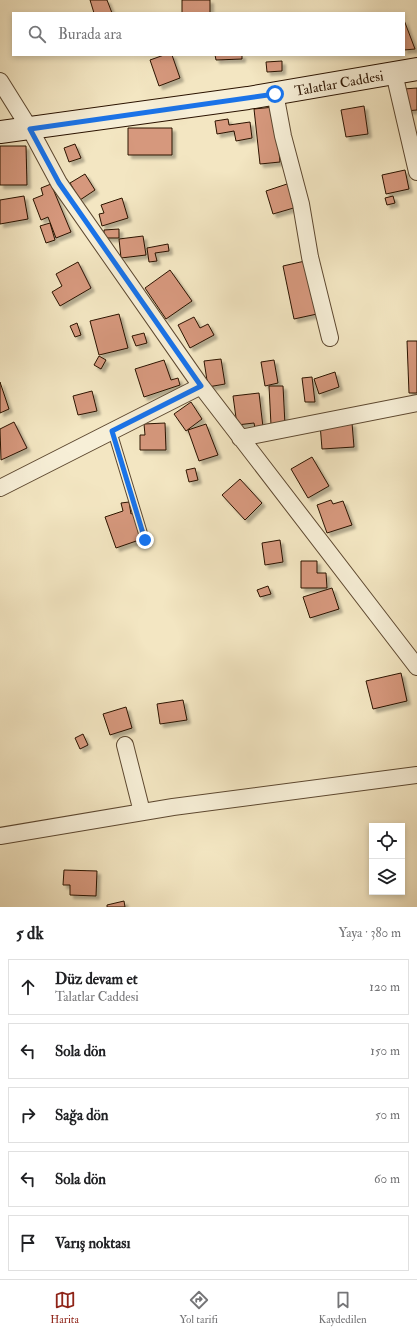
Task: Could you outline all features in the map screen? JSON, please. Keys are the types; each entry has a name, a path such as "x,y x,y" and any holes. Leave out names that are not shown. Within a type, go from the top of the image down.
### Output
{"street":[{"name":"Talatlar Caddesi","path":"0,132 275,94 417,69"},
{"path":"394,73 417,172"},
{"path":"0,81 30,129 59,183 201,386 417,667"},
{"path":"275,94 283,136 301,204 310,258 330,338"},
{"path":"0,488 201,386"},
{"path":"240,438 417,403"},
{"path":"125,745 142,812"},
{"path":"0,836 142,812 417,775"}],"lane":[{"path":"112,431 145,540"}],"building":[{"path":"90,0 107,0 112,12 94,12"},
{"path":"182,0 210,0 210,12 182,12"},
{"path":"405,23 415,49 405,50"},
{"path":"161,56 172,56 180,78 159,86 150,60"},
{"path":"215,56 242,56 242,59 216,60"},
{"path":"282,61 282,71 267,72 266,62"},
{"path":"417,88 417,110 405,111 404,89"},
{"path":"364,106 368,134 346,137 341,110"},
{"path":"274,107 280,162 260,164 254,109"},
{"path":"228,119 229,125 250,122 252,138 236,141 234,131 217,134 215,121"},
{"path":"128,128 172,128 172,155 128,155"},
{"path":"75,144 81,158 69,162 64,148"},
{"path":"0,146 26,146 27,185 0,185"},
{"path":"405,170 409,189 386,194 382,175"},
{"path":"85,174 95,190 80,200 70,183"},
{"path":"290,183 297,207 273,214 266,191"},
{"path":"51,184 71,232 56,238 48,217 41,220 33,199 43,195 41,188"},
{"path":"24,196 28,219 0,224 0,200"},
{"path":"393,196 395,203 387,205 385,198"},
{"path":"122,198 128,218 102,226 99,214 104,213 101,205"},
{"path":"50,223 55,240 46,243 40,226"},
{"path":"119,229 119,238 104,238 104,230"},
{"path":"143,236 146,255 121,258 119,239"},
{"path":"168,244 169,251 155,253 157,261 149,262 147,248"},
{"path":"305,261 317,314 294,319 283,266"},
{"path":"78,262 91,288 60,306 52,292 62,286 56,274"},
{"path":"170,270 192,301 166,319 145,288"},
{"path":"119,314 128,348 99,355 90,321"},
{"path":"194,317 200,328 208,324 214,335 190,348 178,325"},
{"path":"77,323 81,335 75,337 70,326"},
{"path":"144,333 147,343 136,346 132,336"},
{"path":"407,341 417,341 417,393 409,393"},
{"path":"99,356 106,360 101,369 94,365"},
{"path":"221,359 225,384 208,387 204,361"},
{"path":"164,360 171,380 178,378 180,385 144,397 135,369"},
{"path":"274,360 278,383 265,386 261,362"},
{"path":"335,372 339,387 319,394 314,379"},
{"path":"312,377 315,402 305,402 302,378"},
{"path":"0,382 9,409 0,413"},
{"path":"269,386 283,386 285,425 271,425"},
{"path":"92,391 97,411 78,415 73,396"},
{"path":"259,393 263,427 255,428 254,423 237,425 233,396"},
{"path":"191,402 202,419 186,431 174,414"},
{"path":"14,422 27,448 1,460 0,429"},
{"path":"165,423 166,450 140,450 140,435 145,435 144,424"},
{"path":"352,423 354,447 322,449 320,424"},
{"path":"206,424 218,455 199,461 188,430"},
{"path":"312,457 329,486 308,498 291,469"},
{"path":"195,468 198,480 189,482 186,470"},
{"path":"240,479 262,503 245,520 222,495"},
{"path":"331,500 333,504 343,501 352,525 327,533 317,505"},
{"path":"129,502 131,514 133,513 142,539 116,548 105,517 123,511 121,503"},
{"path":"280,540 283,562 265,565 262,543"},
{"path":"301,561 317,561 317,573 326,573 327,588 301,588"},
{"path":"268,586 271,594 260,597 257,590"},
{"path":"332,588 339,609 310,618 303,597"},
{"path":"401,673 407,701 373,709 366,681"},
{"path":"183,700 187,720 160,724 157,704"},
{"path":"126,707 132,728 110,735 103,714"},
{"path":"83,734 88,745 80,749 75,738"},
{"path":"64,870 97,871 96,896 70,895 70,885 63,885"},
{"path":"124,901 125,907 107,907 107,905"}],"route":[{"path":"145,540 112,431 201,386 59,183 30,129 275,94"}]}
